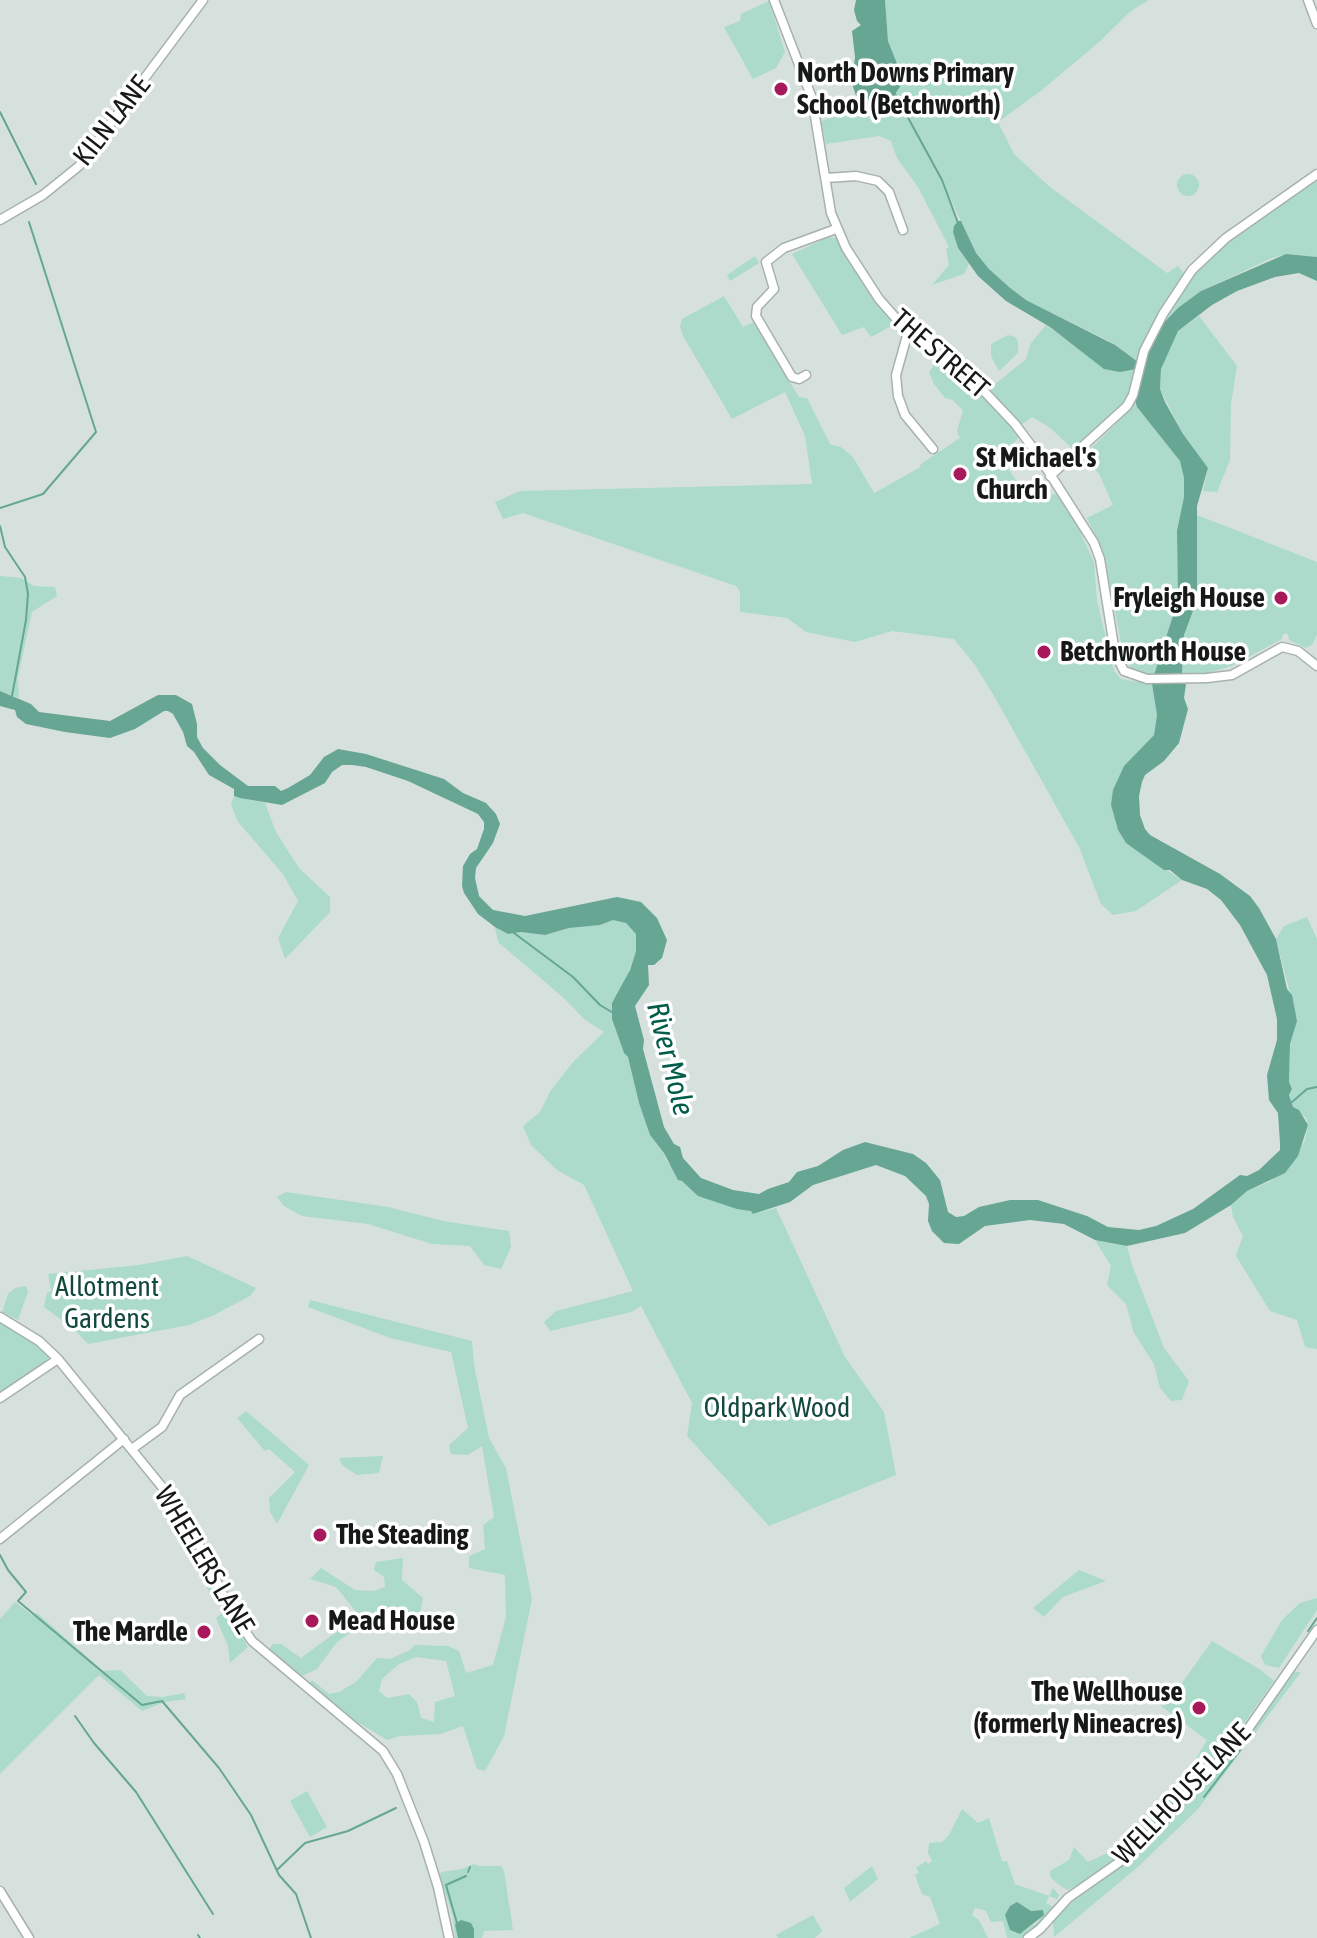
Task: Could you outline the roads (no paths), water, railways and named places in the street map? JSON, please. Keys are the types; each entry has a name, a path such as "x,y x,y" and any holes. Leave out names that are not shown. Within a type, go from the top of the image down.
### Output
{"street":[{"name":"KILN LANE","path":"0,220 43,195 79,166 203,0"},
{"name":"THE STREET","path":"774,0 812,98 836,229 879,299 908,332 981,388 1029,442 1094,543 1100,559 1118,664 1124,671 1147,679 1232,675 1282,647 1298,651 1317,666"},
{"path":"1308,0 1317,24"},
{"path":"1050,476 1127,406 1133,395 1144,351 1163,314 1192,270 1226,238 1317,174"},
{"path":"826,178 856,176 878,181 889,192 903,230"},
{"path":"806,375 799,379 792,377 756,316 757,307 774,289 766,262 784,248 836,229"},
{"path":"908,332 896,375 898,396 905,415 933,449"},
{"name":"WHEELERS LANE","path":"0,1317 39,1341 58,1359 132,1449 185,1519 230,1609 252,1641 383,1751 397,1774 424,1842 449,1938"},
{"path":"132,1449 162,1427 180,1395 259,1339"},
{"path":"0,1398 58,1359"},
{"path":"0,1539 124,1439"},
{"name":"WELLHOUSE LANE","path":"1028,1938 1068,1898 1146,1839 1248,1729 1317,1630"},
{"path":"0,1891 29,1938"}],"waterway":[{"path":"894,92 942,180 958,223"},
{"path":"0,112 36,184"},
{"path":"0,508 43,494 96,432 29,222"},
{"path":"0,526 5,547 25,577 28,594 12,696"},
{"path":"514,933 573,977 600,1005 615,1014"},
{"path":"1292,1102 1307,1089 1317,1087"},
{"path":"0,1555 26,1592 18,1601 142,1705 162,1701 219,1768 251,1815 279,1875 296,1894 311,1938"},
{"path":"1308,1631 1317,1618"},
{"path":"75,1716 136,1792 213,1914"},
{"path":"1204,1797 1244,1745"},
{"path":"278,1869 305,1843 348,1831 396,1808"},
{"path":"468,1872 470,1867"},
{"path":"457,1923 446,1885 466,1876"}],"place":[{"name":"North Downs Primary School (Betchworth)","path":"781,89"},
{"name":"St Michael's Church","path":"960,474"},
{"name":"Fryleigh House","path":"1281,598"},
{"name":"Betchworth House","path":"1044,652"},
{"name":"The Steading","path":"320,1535"},
{"name":"Mead House","path":"312,1621"},
{"name":"The Mardle","path":"204,1632"},
{"name":"The Wellhouse (formerly Nineacres)","path":"1199,1708"}],"water label":[{"name":"River Mole","path":"670,1059"}],"park label":[{"name":"Allotment Gardens","path":"107,1303"},
{"name":"Oldpark Wood","path":"777,1408"}]}
